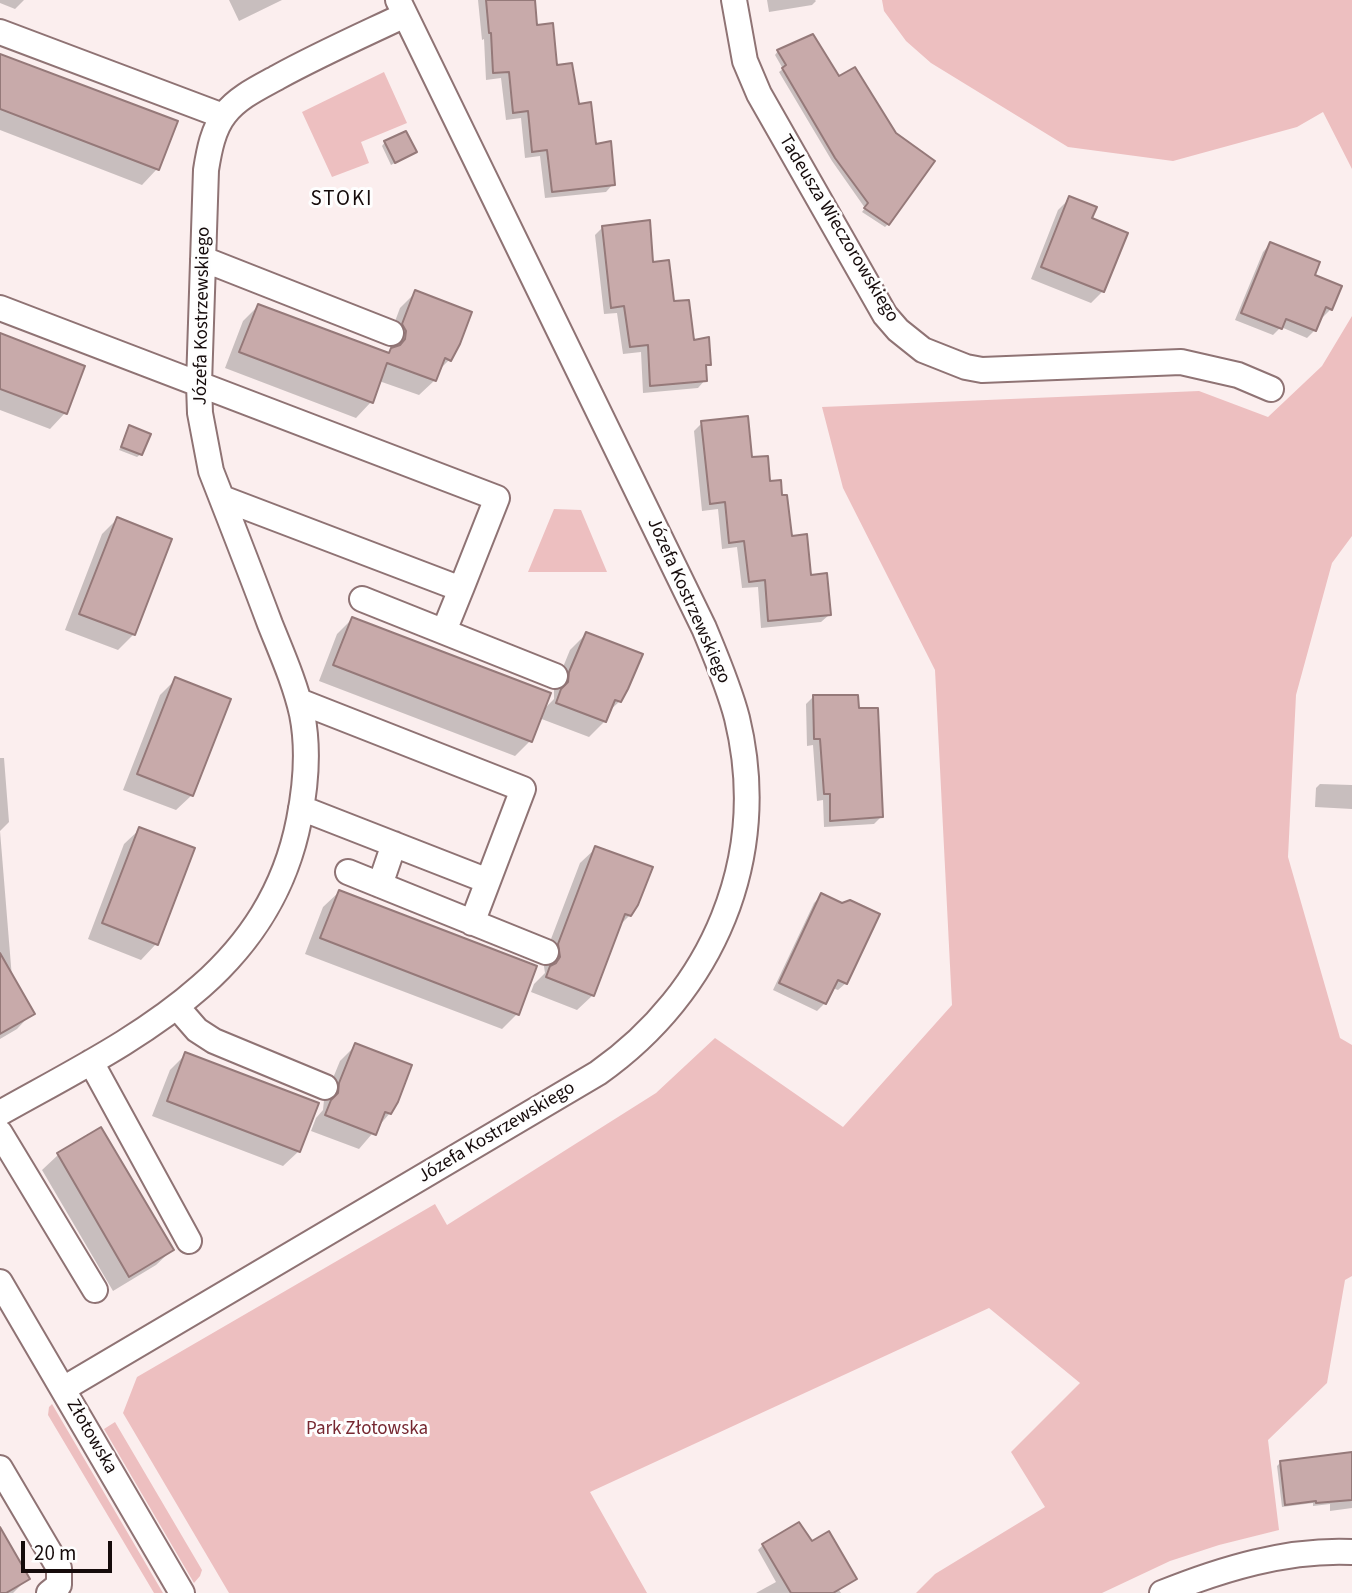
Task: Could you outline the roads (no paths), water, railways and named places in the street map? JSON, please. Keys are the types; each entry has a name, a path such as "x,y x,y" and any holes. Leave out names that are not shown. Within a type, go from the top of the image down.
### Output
{"street":[{"name":"Tadeusza Wieczorowskiego","path":"734,0 746,61 759,93 886,315 909,340 937,357 982,370 1181,362 1217,369 1271,390"},
{"name":"Józefa Kostrzewskiego","path":"0,1113 148,1028 177,1007 220,968 256,927 286,869 301,808 306,771 305,749 299,701 211,471 205,443 199,384 206,170 213,139 223,116 241,100 402,7 704,628 722,671 737,719 744,769 744,831 737,872 724,916 704,961 661,1020 631,1049 598,1073 63,1389"},
{"path":"0,32 223,116"},
{"path":"204,259 391,333"},
{"path":"0,308 497,498 444,631"},
{"path":"222,498 461,589"},
{"path":"362,599 555,676"},
{"path":"299,701 523,789 472,922"},
{"path":"301,808 488,881"},
{"path":"380,885 394,844"},
{"path":"348,872 546,952"},
{"path":"177,1007 197,1030 214,1041 325,1087"},
{"path":"90,1062 189,1241"},
{"path":"0,1133 95,1290"},
{"name":"Złotowska","path":"0,1282 182,1593"},
{"path":"0,1468 60,1568 59,1585 48,1593"},
{"path":"1162,1593 1224,1570 1261,1562 1308,1553 1352,1552"}],"district":[{"name":"STOKI","path":"342,200"}],"park label":[{"name":"Park Złotowska","path":"367,1430"}]}
